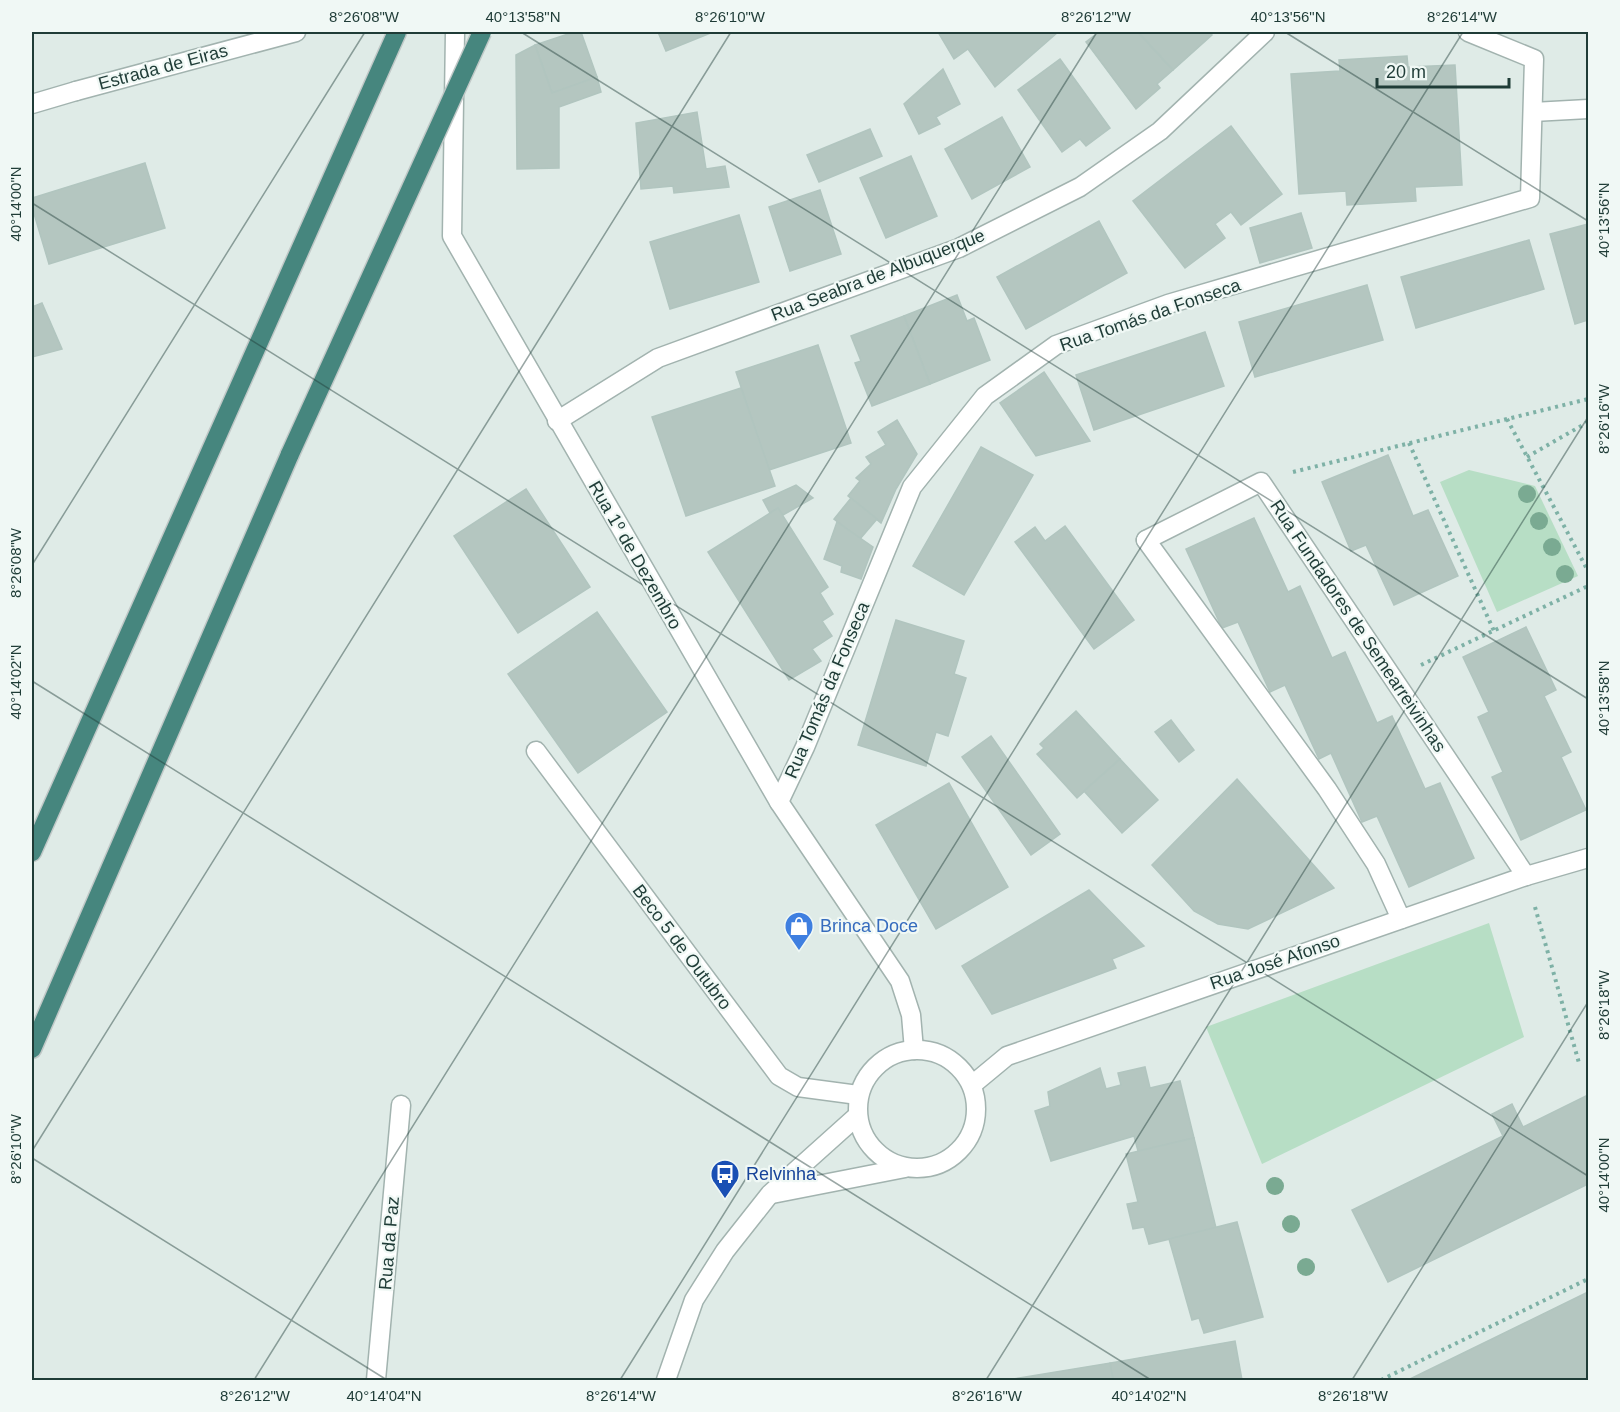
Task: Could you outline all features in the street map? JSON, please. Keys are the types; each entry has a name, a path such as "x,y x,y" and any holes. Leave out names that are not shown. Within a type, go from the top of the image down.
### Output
{"highway":[{"path":"32,852 397,32"},
{"path":"32,1049 290,454 482,32"}],"street":[{"name":"Estrada de Eiras","path":"32,104 296,32"},
{"name":"Rua 1º de Dezembro","path":"455,32 452,236 779,802 900,981 911,1015 914,1050"},
{"name":"Rua Seabra de Albuquerque","path":"557,421 658,358 959,248 1080,187 1160,131 1265,32"},
{"name":"Rua Tomás da Fonseca","path":"779,802 805,747 912,487 985,396 1056,345 1157,309 1530,198 1534,59 1468,32"},
{"path":"1533,112 1588,109"},
{"name":"Rua Fundadores de Semearreivinhas","path":"1401,919 1376,864 1328,789 1146,540 1261,482 1526,876"},
{"name":"Beco 5 de Outubro","path":"536,751 779,1076 798,1087 858,1095"},
{"name":"Rua José Afonso","path":"972,1085 1007,1056 1526,876 1588,858"},
{"path":"770,1194 905,1168 927,1168 948,1160 964,1146 974,1128 976,1106 972,1085 958,1066 938,1053 914,1050 895,1053 878,1063 865,1077 858,1095 857,1116 865,1140 882,1158 905,1168"},
{"name":"Rua da Paz","path":"376,1380 401,1105"},
{"path":"666,1380 694,1300 725,1251 770,1194 857,1116"}],"path":[{"path":"1261,482 1409,442 1588,399"},
{"path":"1507,419 1588,570"},
{"path":"1527,456 1588,422"},
{"path":"1409,442 1494,631"},
{"path":"1394,678 1588,586"},
{"path":"1526,876 1579,1062"},
{"path":"1381,1380 1588,1279"}],"green space":[{"path":"1469,470 1535,486 1578,576 1497,612 1440,482"},
{"path":"1489,923 1524,1037 1262,1164 1206,1027"}],"building":[{"path":"574,32 581,32 597,77 552,93 535,45"},
{"path":"658,32 713,32 666,51"},
{"path":"938,32 1058,32 995,87 968,49 954,59"},
{"path":"1099,32 1138,32 1173,70 1157,84 1160,88 1136,109 1086,42"},
{"path":"1138,32 1209,32 1212,35 1173,70"},
{"path":"535,45 552,93 597,77 601,92 559,107 559,168 517,169 516,55"},
{"path":"1407,56 1408,67 1455,65 1462,185 1415,187 1416,201 1347,205 1346,191 1299,194 1291,74 1340,71 1339,60"},
{"path":"1060,59 1110,128 1086,146 1080,139 1062,152 1018,90"},
{"path":"943,69 960,104 936,117 940,124 919,134 904,104"},
{"path":"697,112 706,169 725,166 729,187 674,193 673,186 641,189 636,123"},
{"path":"1002,117 1030,167 972,199 945,149"},
{"path":"1231,126 1282,194 1241,225 1231,212 1215,224 1225,238 1185,268 1133,201"},
{"path":"870,129 882,156 819,182 807,155"},
{"path":"911,156 937,216 886,238 860,178"},
{"path":"145,163 165,228 49,264 32,207 32,198"},
{"path":"820,190 841,254 790,271 769,207"},
{"path":"1301,213 1312,248 1260,263 1250,228"},
{"path":"739,215 759,282 670,309 650,242"},
{"path":"1099,221 1127,273 1026,329 997,277"},
{"path":"1588,224 1588,320 1575,324 1550,234"},
{"path":"1529,240 1544,289 1416,328 1401,277"},
{"path":"1367,285 1383,340 1255,377 1239,322"},
{"path":"957,295 967,321 974,318 990,360 930,384 904,316"},
{"path":"42,303 62,349 32,357 32,307"},
{"path":"904,316 930,384 872,406 855,363 861,361 851,336"},
{"path":"1205,332 1224,386 1094,430 1076,375"},
{"path":"818,345 851,443 769,470 736,372"},
{"path":"1044,372 1090,441 1036,456 1000,403"},
{"path":"741,388 775,486 686,516 652,417"},
{"path":"897,420 917,454 896,489 881,523 848,496 860,481 856,478 871,464 866,457 886,445 878,432"},
{"path":"981,447 1033,475 964,595 913,566"},
{"path":"1388,455 1413,516 1428,510 1458,576 1394,605 1366,545 1351,551 1322,482"},
{"path":"796,485 813,498 783,515 778,508 770,513 763,500"},
{"path":"526,489 590,587 518,633 454,536"},
{"path":"851,498 877,519 860,539 834,519"},
{"path":"778,508 828,587 820,593 833,614 822,621 832,636 812,649 821,661 789,680 708,552"},
{"path":"1254,518 1288,592 1300,586 1332,658 1345,652 1377,723 1392,716 1425,789 1440,783 1474,858 1409,887 1377,816 1362,822 1331,753 1319,759 1285,685 1270,692 1238,622 1222,628 1186,549"},
{"path":"837,522 873,547 861,579 841,572 842,566 824,559"},
{"path":"1065,526 1134,620 1094,649 1015,542 1035,527 1045,541"},
{"path":"597,612 667,712 578,773 508,674"},
{"path":"896,620 964,641 954,674 966,678 948,736 936,732 926,766 858,745"},
{"path":"1526,627 1556,690 1544,696 1571,752 1561,757 1586,810 1521,840 1492,777 1503,772 1478,717 1489,712 1463,657"},
{"path":"1076,711 1120,759 1077,798 1037,754 1044,748 1040,744"},
{"path":"1171,720 1194,750 1179,762 1155,732"},
{"path":"991,736 1060,834 1031,855 962,757"},
{"path":"1120,759 1158,800 1122,833 1084,791"},
{"path":"1237,779 1334,888 1248,929 1218,924 1194,911 1152,865"},
{"path":"949,783 1008,887 936,929 876,825"},
{"path":"1089,890 1144,946 1112,959 1116,968 992,1014 962,966"},
{"path":"1145,1067 1150,1088 1180,1081 1194,1138 1138,1151 1134,1136 1051,1161 1035,1111 1050,1106 1048,1092 1100,1068 1106,1089 1121,1085 1118,1073"},
{"path":"1588,1095 1588,1184 1388,1282 1352,1210 1503,1136 1492,1114 1512,1104 1523,1127"},
{"path":"1194,1138 1216,1228 1149,1244 1144,1227 1133,1229 1127,1204 1138,1202 1126,1154"},
{"path":"1237,1222 1263,1317 1204,1333 1199,1318 1192,1320 1169,1239"},
{"path":"1588,1292 1588,1380 1408,1380"},
{"path":"1235,1341 1242,1380 1113,1380 1110,1363"},
{"path":"1110,1363 1113,1380 1007,1380"}],"place":[{"name":"Brinca Doce","path":"799,952"},
{"name":"Relvinha","path":"725,1200"}]}
